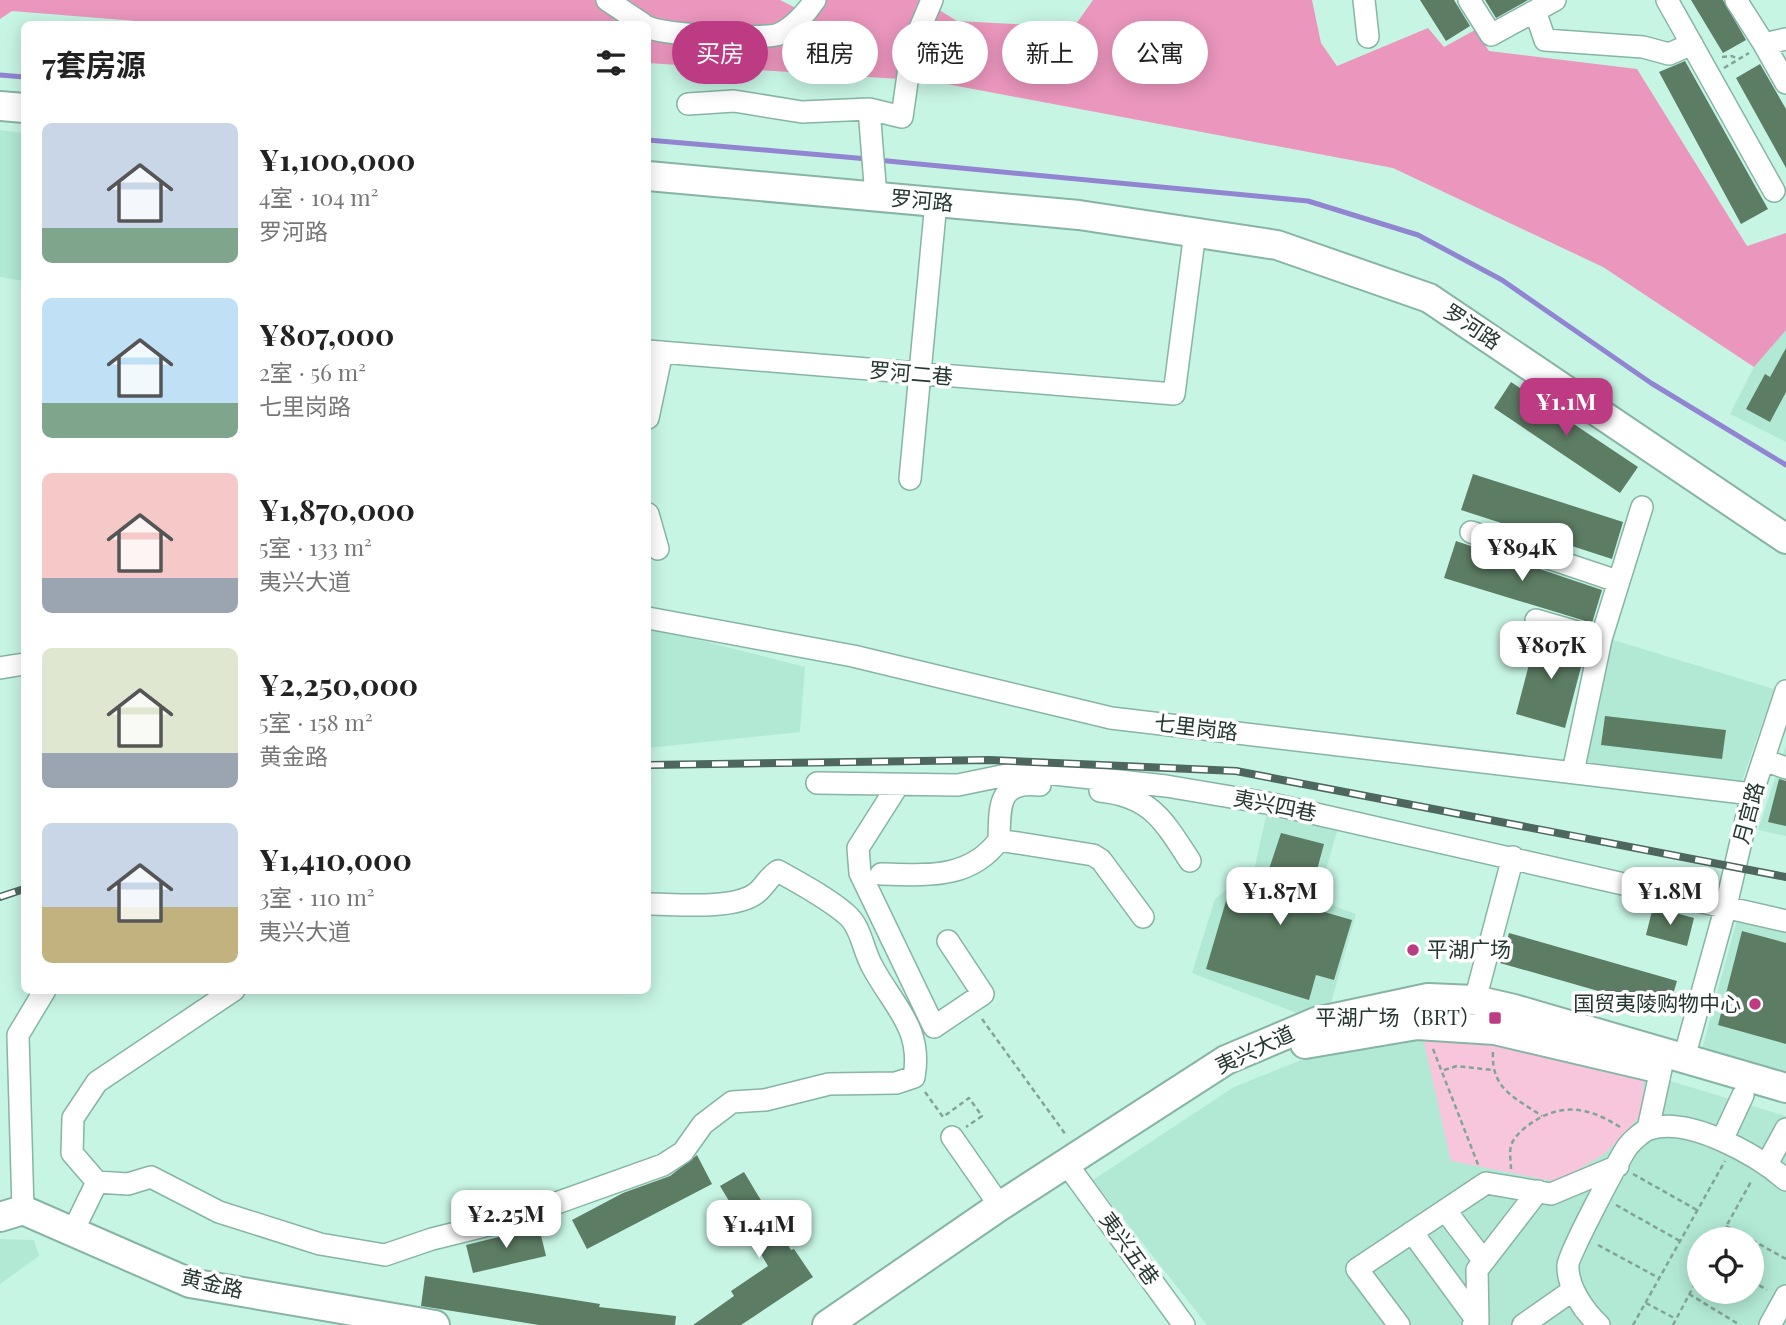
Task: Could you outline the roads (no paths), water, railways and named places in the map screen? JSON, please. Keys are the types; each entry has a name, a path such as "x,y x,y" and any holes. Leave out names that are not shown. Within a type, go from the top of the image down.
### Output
{"main road":[{"path":"0,106 21,108"},
{"name":"罗河路","path":"651,176 1079,215 1277,245 1429,298 1786,539"},
{"name":"罗河路","path":"1195,232 1277,232 1395,269 1432,286 1786,524"},
{"name":"夷兴大道","path":"852,1325 1226,1060 1317,1022 1372,1009 1428,999 1475,1000 1673,1063 1743,1095 1786,1107"},
{"name":"夷兴大道","path":"827,1325 1000,1206 1077,1164 1233,1071 1320,1040 1417,1025 1495,1030 1673,1063 1786,1088"},
{"name":"黄金路","path":"12,1213 73,1231 190,1283 435,1325"}],"street":[{"path":"607,0 638,21"},
{"path":"651,28 685,34 779,34 807,13 815,0"},
{"path":"688,104 734,101 802,112 869,109 902,117 912,47 932,0"},
{"path":"1364,0 1368,37"},
{"path":"1469,0 1492,35 1543,5 1545,40 1643,47 1669,54 1692,44"},
{"path":"1667,0 1774,191"},
{"path":"1736,0 1786,83"},
{"path":"1764,44 1786,39"},
{"path":"869,109 876,196"},
{"path":"910,479 936,202"},
{"name":"罗河二巷","path":"655,352 1174,394 1195,232"},
{"path":"651,390 655,352"},
{"path":"1573,772 1601,639 1642,507"},
{"path":"651,524 658,549"},
{"path":"1471,532 1617,581"},
{"name":"七里岗路","path":"651,619 853,656 1111,718 1752,794"},
{"path":"1536,620 1601,639"},
{"path":"0,668 21,664"},
{"name":"月宫路","path":"1643,1134 1673,1063 1726,906 1752,794 1786,691"},
{"path":"1764,760 1786,768"},
{"name":"夷兴四巷","path":"817,783 958,785 1026,771 1166,786 1272,804 1786,921"},
{"path":"881,874 934,876 976,864 999,841 1001,800 1007,792 1026,783 1114,792 1135,797 1150,807 1191,861"},
{"path":"898,785 858,848 860,873 934,1027 983,994 948,941"},
{"path":"1150,807 1166,786"},
{"path":"999,841 1093,855 1101,860 1143,917"},
{"path":"1475,1000 1513,857"},
{"path":"228,994 97,1083 73,1118 72,1153 97,1182 128,1184 151,1177 219,1212 320,1244 385,1255 432,1239 509,1220 663,1165 683,1152 703,1124 732,1102 765,1100 829,1084 897,1083 914,1077 918,1054 912,1032 871,965 849,915 821,896 778,871 768,878 755,894 732,902 651,904"},
{"path":"12,1213 18,1035 43,994"},
{"path":"1727,1143 1743,1095"},
{"path":"1599,1325 1573,1290 1567,1263 1629,1144 1643,1134 1675,1128 1727,1143 1764,1163 1786,1180"},
{"path":"1764,1163 1786,1129"},
{"path":"951,1137 1000,1206"},
{"name":"夷兴五巷","path":"1077,1164 1184,1325"},
{"path":"1399,1325 1357,1269 1486,1183 1511,1185 1551,1194 1618,1166"},
{"path":"73,1231 97,1182"},
{"path":"1476,1323 1477,1270 1538,1191"},
{"path":"1445,1210 1484,1261"},
{"path":"1412,1232 1476,1323"},
{"path":"1524,1325 1573,1290"},
{"path":"1770,1325 1786,1296"}],"waterway":[{"path":"0,75 21,77"},
{"path":"651,140 868,159"},
{"path":"877,160 1308,201 1418,235 1502,280 1651,383 1786,465"}],"railway":[{"path":"651,765 989,760 1236,771 1786,877"},
{"path":"0,897 21,890"}],"place":[{"name":"平湖广场","path":"1413,950"},
{"name":"国贸夷陵购物中心","path":"1755,1004"},
{"name":"平湖广场（BRT）","path":"1495,1018"}]}
